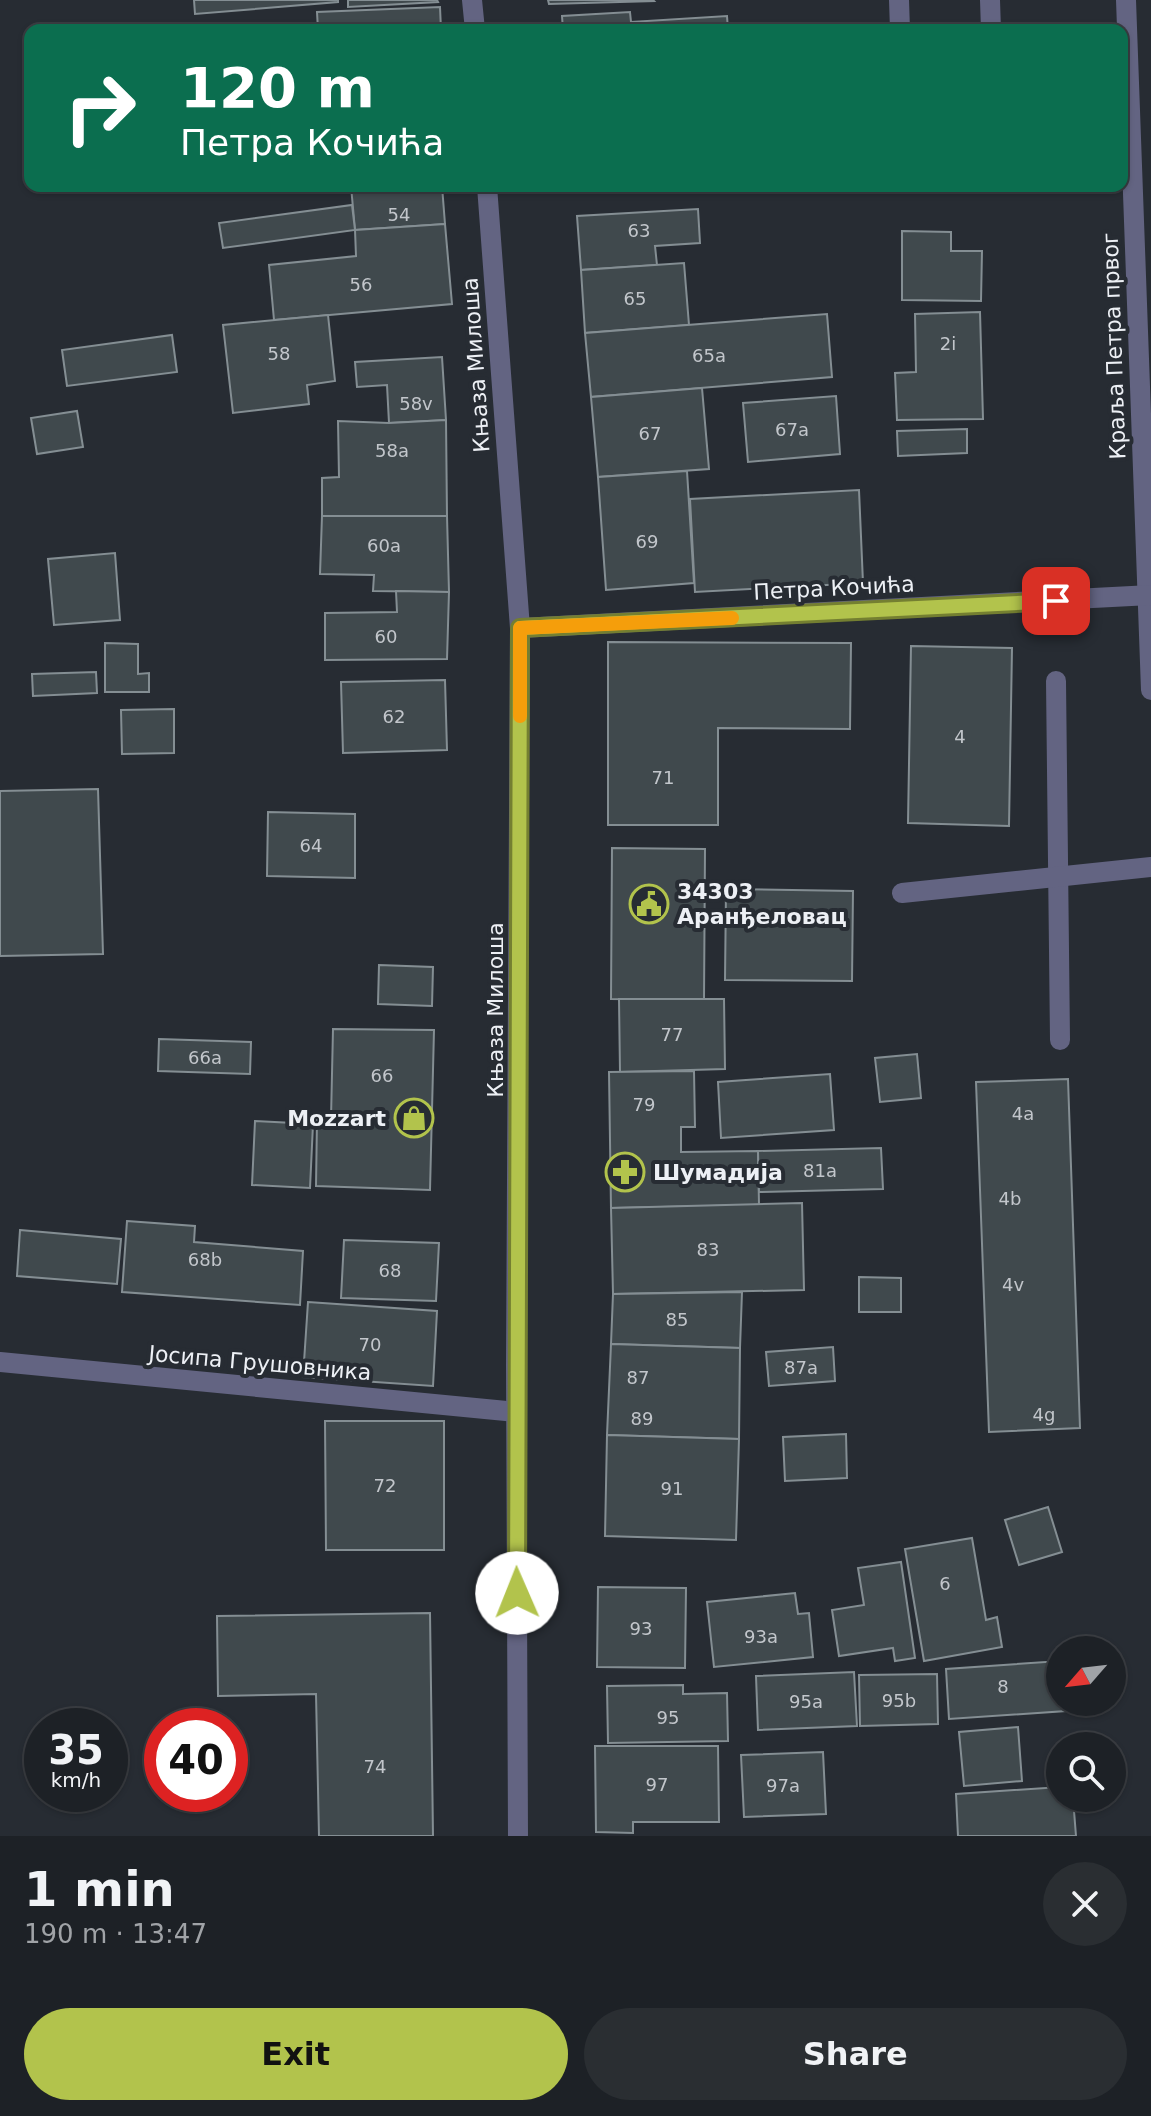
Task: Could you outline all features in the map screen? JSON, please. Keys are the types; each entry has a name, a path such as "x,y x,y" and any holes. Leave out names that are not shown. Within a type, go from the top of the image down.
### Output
{"street":[{"path":"472,0 474,24"},
{"path":"899,0 900,24"},
{"path":"990,0 991,24"},
{"name":"Краља Петра првог","path":"1126,0 1127,24"},
{"name":"Краља Петра првог","path":"1128,52 1151,690"},
{"name":"Књаза Милоша","path":"487,192 520,628 516,1412 518,1836"},
{"name":"Петра Кочића","path":"520,628 1149,596"},
{"path":"1056,681 1060,1040"},
{"path":"902,893 1151,867"},
{"name":"Јосипа Грушовника","path":"0,1362 516,1412"}],"building":[{"path":"194,0 338,0 338,2 195,14"},
{"path":"348,0 437,0 438,2 348,7"},
{"path":"548,0 653,0 654,1 549,4"},
{"path":"440,7 441,24 318,24 317,12"},
{"path":"630,12 631,22 727,16 728,24 563,24 562,16"},
{"path":"352,192 442,192 445,224 355,230"},
{"path":"352,205 355,230 223,248 219,223"},
{"path":"698,209 700,243 655,246 657,265 581,270 577,216"},
{"path":"445,224 452,304 274,320 269,265 356,256 355,230"},
{"path":"902,231 951,232 951,251 982,251 981,301 902,300"},
{"path":"684,263 689,325 585,333 581,270"},
{"path":"980,312 983,419 897,420 895,373 916,372 915,314"},
{"path":"827,314 832,377 591,397 585,333"},
{"path":"328,315 335,381 307,385 309,404 233,413 223,325"},
{"path":"172,335 177,372 67,386 62,350"},
{"path":"442,357 446,420 389,423 387,385 357,387 355,362"},
{"path":"702,388 709,469 598,477 591,397"},
{"path":"836,396 840,454 748,462 743,403"},
{"path":"77,411 83,447 37,454 31,418"},
{"path":"446,420 447,516 322,516 322,478 339,477 338,421 389,423"},
{"path":"967,429 967,453 898,456 897,431"},
{"path":"687,471 694,583 606,590 598,477"},
{"path":"859,490 863,583 695,592 690,499"},
{"path":"322,516 447,516 449,592 373,591 374,575 320,574"},
{"path":"115,553 120,620 54,625 48,559"},
{"path":"396,591 449,592 447,659 325,660 325,613 397,612"},
{"path":"608,642 851,643 850,729 718,728 718,825 608,825"},
{"path":"105,643 138,644 138,674 149,673 149,692 105,692"},
{"path":"911,646 1012,648 1009,826 908,823"},
{"path":"96,672 97,693 33,696 32,674"},
{"path":"445,680 447,750 343,753 341,682"},
{"path":"174,709 174,753 122,754 121,710"},
{"path":"98,789 103,954 0,956 0,791"},
{"path":"268,812 355,814 355,878 267,876"},
{"path":"612,848 705,849 704,1000 611,999"},
{"path":"726,889 853,891 852,981 725,980"},
{"path":"379,965 433,967 432,1006 378,1004"},
{"path":"619,999 724,999 725,1069 620,1072"},
{"path":"333,1029 434,1030 430,1190 316,1186 317,1119 331,1119"},
{"path":"159,1039 251,1042 250,1074 158,1071"},
{"path":"917,1054 921,1098 880,1102 875,1058"},
{"path":"694,1071 695,1127 681,1127 681,1152 758,1151 759,1205 611,1208 609,1072"},
{"path":"830,1074 834,1130 721,1138 718,1082"},
{"path":"1068,1079 1080,1428 989,1432 976,1082"},
{"path":"255,1121 313,1124 310,1188 252,1185"},
{"path":"881,1148 883,1189 759,1192 758,1151"},
{"path":"802,1203 804,1290 613,1294 611,1208"},
{"path":"127,1221 195,1226 194,1242 303,1251 300,1305 122,1292"},
{"path":"20,1230 121,1239 117,1284 17,1276"},
{"path":"344,1240 439,1243 436,1301 341,1298"},
{"path":"859,1277 901,1278 901,1312 859,1312"},
{"path":"742,1292 740,1348 611,1344 613,1294"},
{"path":"308,1302 437,1311 433,1386 303,1377"},
{"path":"611,1344 740,1348 739,1439 607,1435"},
{"path":"833,1347 835,1381 769,1386 766,1352"},
{"path":"325,1421 444,1421 444,1550 326,1550"},
{"path":"846,1434 847,1478 785,1481 783,1437"},
{"path":"607,1435 739,1439 736,1540 605,1536"},
{"path":"1048,1507 1062,1552 1019,1565 1005,1520"},
{"path":"972,1538 986,1620 997,1617 1002,1647 924,1661 905,1549"},
{"path":"901,1562 915,1658 895,1661 893,1648 839,1656 832,1610 864,1605 858,1568"},
{"path":"598,1587 686,1588 685,1668 597,1667"},
{"path":"795,1593 798,1614 809,1613 813,1657 714,1667 707,1602"},
{"path":"430,1613 433,1836 319,1836 316,1694 218,1696 217,1616"},
{"path":"1046,1662 1046,1712 949,1719 946,1669"},
{"path":"854,1672 857,1726 758,1730 756,1676"},
{"path":"937,1674 938,1724 860,1726 859,1675"},
{"path":"683,1685 683,1694 727,1693 728,1741 608,1743 607,1686"},
{"path":"1018,1727 1022,1781 964,1786 959,1732"},
{"path":"595,1746 718,1746 719,1822 633,1822 633,1833 596,1832"},
{"path":"823,1752 826,1814 744,1817 741,1755"},
{"path":"1046,1788 1046,1812 1074,1812 1076,1836 958,1836 956,1794"}],"slow traffic":[{"path":"520,716 520,628 732,618"}],"place":[{"name":"34303 Аранђеловац","path":"649,904"},
{"name":"Mozzart","path":"414,1118"},
{"name":"Шумадија","path":"625,1172"}],"route":[{"path":"517,1593 520,628 1056,601"}]}
